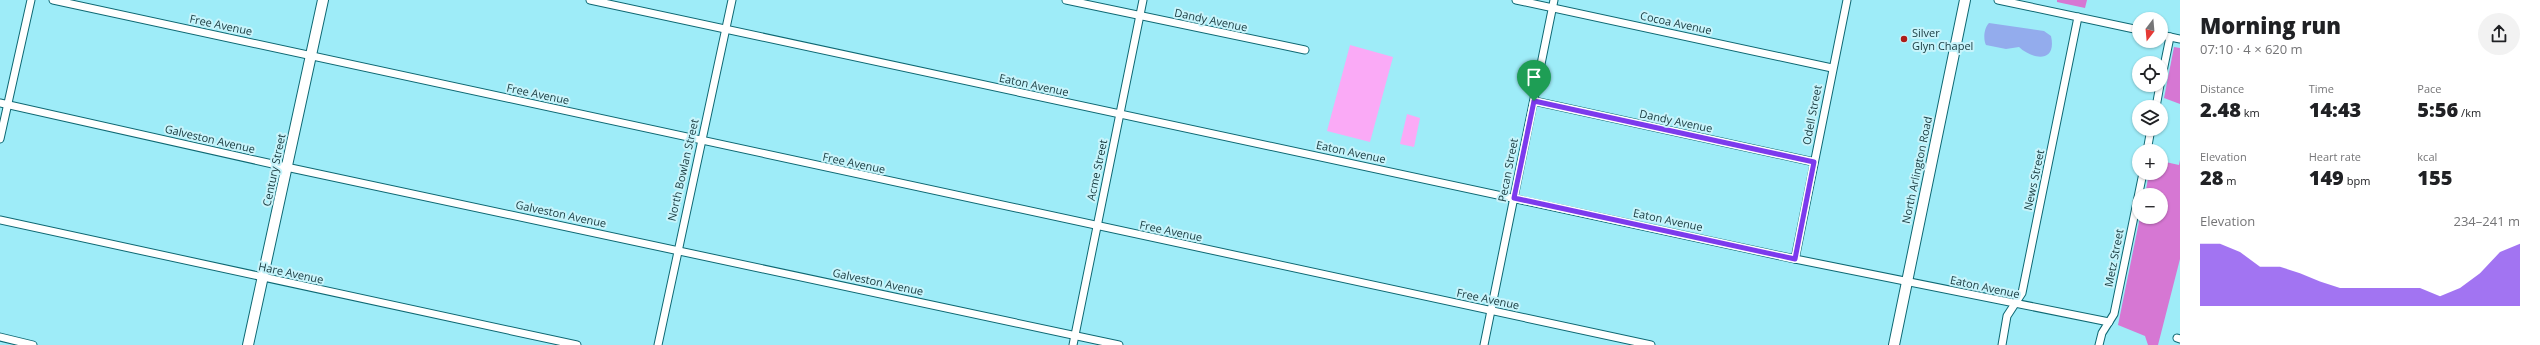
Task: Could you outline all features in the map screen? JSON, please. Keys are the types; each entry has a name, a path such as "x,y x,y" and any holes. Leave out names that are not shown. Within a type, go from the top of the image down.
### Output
{"street":[{"path":"0,139 4,104 31,0"},
{"name":"Free Avenue","path":"53,0 1651,345"},
{"name":"Century Street","path":"248,345 323,0"},
{"name":"Eaton Avenue","path":"590,0 1795,259 2109,322"},
{"name":"North Bowlan Street","path":"658,345 677,250 732,0"},
{"name":"Dandy Avenue","path":"1066,0 1305,50"},
{"name":"Acme Street","path":"1073,345 1143,0"},
{"name":"Cocoa Avenue","path":"1516,0 1832,68"},
{"name":"Pecan Street","path":"1484,345 1554,0"},
{"name":"Odell Street","path":"1795,259 1832,68 1847,0"},
{"name":"North Arlington Road","path":"1894,345 1965,0"},
{"path":"1998,0 2132,29"},
{"name":"News Street","path":"2002,345 2007,316 2022,293 2078,17"},
{"path":"2166,56 2170,37 2180,39"},
{"name":"Dandy Avenue","path":"1534,101 1814,162"},
{"name":"Galveston Avenue","path":"4,104 286,167 1119,345"},
{"name":"Metz Street","path":"2099,345 2102,333 2114,314 2142,180"},
{"name":"Hare Avenue","path":"0,220 577,345"},
{"path":"0,338 33,345"}],"shaded area":[{"path":"2057,0 2087,0 2085,8 2057,2"},
{"path":"1350,45 1393,57 1370,142 1327,131"},
{"path":"2174,47 2180,48 2180,104 2164,98 2165,92 2168,92 2168,78"},
{"path":"1407,114 1420,118 1414,147 1400,144"},
{"path":"2180,160 2180,259 2158,345 2148,345 2145,336 2118,325 2139,224 2168,224 2168,188 2146,188 2148,180 2168,180 2168,163 2179,165"}],"water":[{"path":"1989,23 2044,31 2051,36 2052,45 2050,51 2047,55 2037,56 2031,55 2019,47 2006,49 1986,45 1984,34"}],"place":[{"name":"Silver Glyn Chapel","path":"1904,39"}],"route":[{"path":"1534,101 1814,162 1795,259 1514,198 1534,101"}]}
